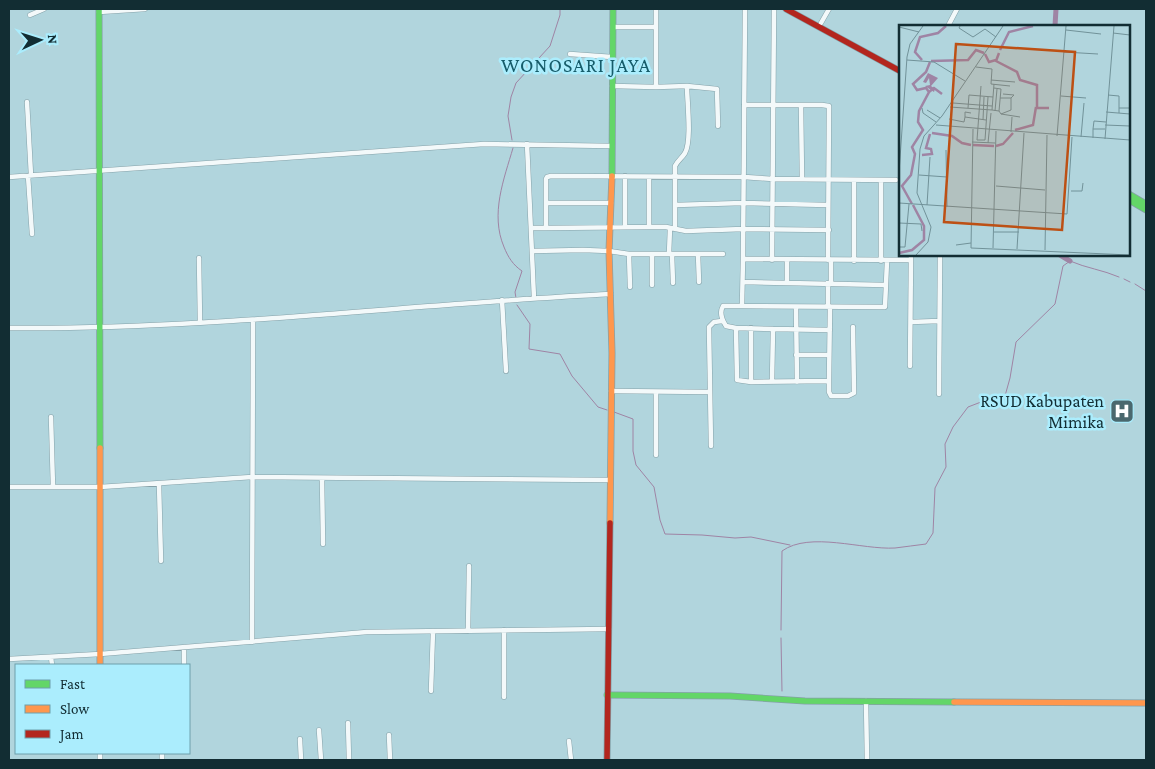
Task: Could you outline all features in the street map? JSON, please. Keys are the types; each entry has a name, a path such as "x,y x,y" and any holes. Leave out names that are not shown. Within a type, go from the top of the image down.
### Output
{"main road":[{"path":"607,760 611,392 609,251 612,176 613,9"},
{"path":"786,9 899,70"},
{"path":"795,9 899,65"},
{"path":"99,10 100,664"},
{"path":"1130,195 1146,204"},
{"path":"1130,201 1146,210"},
{"path":"607,695 730,696 791,701 1146,703"}],"street":[{"path":"30,15 44,9"},
{"path":"99,10 145,9"},
{"path":"656,9 656,86"},
{"path":"742,306 745,9"},
{"path":"772,260 774,9"},
{"path":"821,23 829,9"},
{"path":"949,25 957,9"},
{"path":"613,27 655,26"},
{"path":"570,54 612,57"},
{"path":"612,86 687,86 717,89 718,126"},
{"path":"673,283 670,254 675,205 676,166 677,161 685,153 688,138 687,86"},
{"path":"27,102 32,234"},
{"path":"744,104 829,106 829,390 831,396 848,396 854,393 853,327"},
{"path":"801,105 802,179"},
{"path":"9,177 484,144 612,146"},
{"path":"528,144 534,298"},
{"path":"546,228 546,179 548,176 896,180"},
{"path":"625,176 625,227"},
{"path":"649,177 649,227"},
{"path":"854,180 854,261"},
{"path":"881,180 881,261"},
{"path":"546,203 611,203"},
{"path":"675,205 743,203 828,205"},
{"path":"531,228 649,227 686,231 743,229 829,230"},
{"path":"532,251 723,254"},
{"path":"629,254 630,287"},
{"path":"652,254 652,285"},
{"path":"698,254 698,282"},
{"path":"939,394 940,256"},
{"path":"199,258 200,322"},
{"path":"743,259 887,261 911,258 910,366"},
{"path":"787,260 787,283"},
{"path":"830,330 728,327 722,321 721,308 723,306 885,307 887,261"},
{"path":"743,282 886,285"},
{"path":"9,328 100,328 254,320 502,300 611,294"},
{"path":"502,300 506,371"},
{"path":"796,307 797,382"},
{"path":"252,642 254,320"},
{"path":"711,446 709,328 714,322 722,321"},
{"path":"911,322 939,321"},
{"path":"736,328 737,379 739,381 829,381"},
{"path":"751,328 751,382"},
{"path":"772,382 773,329"},
{"path":"796,355 829,355"},
{"path":"611,392 710,392"},
{"path":"656,392 656,455"},
{"path":"51,417 53,487"},
{"path":"9,488 100,487 252,477 610,480"},
{"path":"322,478 323,544"},
{"path":"159,484 161,561"},
{"path":"468,631 469,566"},
{"path":"9,659 100,654 367,632 609,629"},
{"path":"504,630 504,697"},
{"path":"431,691 433,631"},
{"path":"184,647 184,664"},
{"path":"51,657 52,664"},
{"path":"866,702 866,760"},
{"path":"348,724 349,760"},
{"path":"319,730 321,760"},
{"path":"389,735 390,760"},
{"path":"300,739 301,760"},
{"path":"569,741 571,760"}],"waterway":[{"path":"512,140 508,116 511,97 516,83 550,46 560,15 560,9"},
{"path":"1055,25 1056,9"},
{"path":"513,148 500,197 498,222 500,235 506,251 513,263 522,271 515,292 516,298"},
{"path":"1062,256 1070,261"},
{"path":"781,630 782,551 794,545 807,542 882,548 926,544 933,533 935,488 946,467 945,444 953,427 968,407 981,402 1003,403 1010,378 1016,342 1055,304 1063,266 1070,261 1119,277"},
{"path":"1124,279 1130,282"},
{"path":"1135,284 1146,291"},
{"path":"517,305 530,324 529,349 560,354 572,376 598,407 607,410"},
{"path":"614,412 633,419 633,451 636,465 654,487 660,520 665,534 735,538 751,537 790,545"},
{"path":"781,638 782,691"}],"traffic: fast":[{"path":"99,9 100,448"},
{"path":"612,176 613,9"},
{"path":"1130,195 1146,204"},
{"path":"1130,201 1146,210"},
{"path":"607,695 730,696 805,701 954,702"}],"traffic: slow":[{"path":"610,523 612,353 609,251 612,176"},
{"path":"100,448 100,664"},
{"path":"954,702 1146,703"}],"traffic: jam":[{"path":"786,9 899,70"},
{"path":"607,760 610,523"}],"place":[{"name":"RSUD Kabupaten Mimika","path":"1122,411"}],"district":[{"name":"WONOSARI JAYA","path":"576,65"}]}
